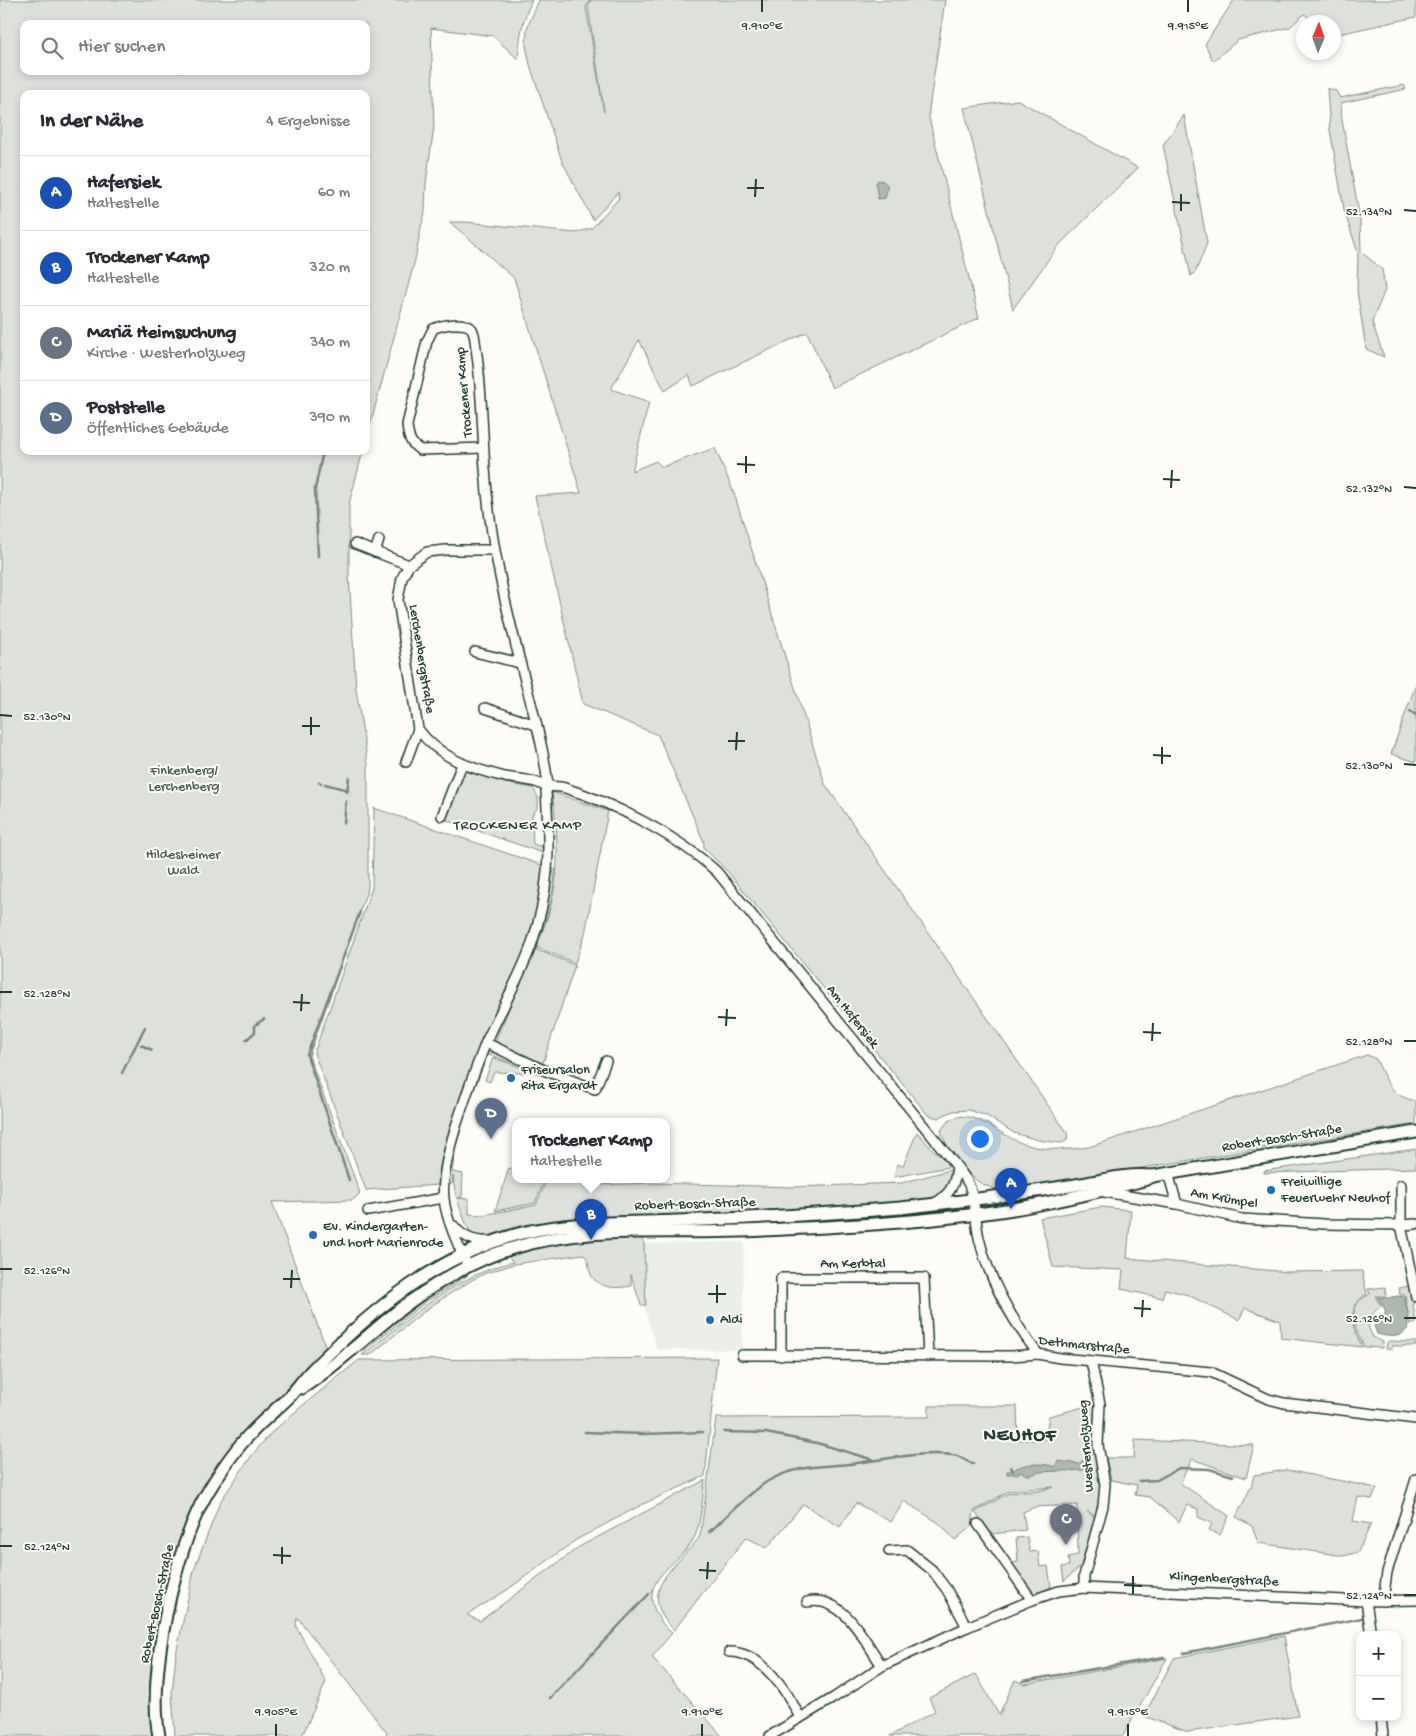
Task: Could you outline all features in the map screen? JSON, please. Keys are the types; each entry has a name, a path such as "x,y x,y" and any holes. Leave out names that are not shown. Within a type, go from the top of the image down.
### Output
{"main road":[{"name":"Robert-Bosch-Straße","path":"292,1394 324,1373 407,1304 468,1266 513,1248 550,1239 583,1235 737,1231 856,1225 975,1213 1046,1203 1168,1173 1416,1132"},
{"name":"Robert-Bosch-Straße","path":"159,1736 157,1713 159,1662 176,1574 204,1499 235,1452 250,1434 292,1394 314,1367 392,1299 420,1278 462,1254 495,1241 549,1228 581,1224 748,1218 932,1205 1072,1186 1137,1174 1153,1176"}],"street":[{"name":"Trockener Kamp","path":"468,1266 450,1222 444,1198 445,1170 450,1143 486,1043 529,949 543,902 549,858 546,792 548,786 536,725 494,550 486,489 484,448 478,364 472,329 466,325 440,325 433,329 428,341 408,418 407,435 412,444 420,450 484,448"},
{"path":"374,552 379,540"},
{"path":"355,544 409,565 427,552 494,550"},
{"name":"Lerchenbergstraße","path":"409,565 402,578 398,600 418,729 425,739 438,750 462,764 506,777 537,782 548,786"},
{"path":"475,652 520,663"},
{"path":"486,708 536,725"},
{"name":"Lerchenbergstraße","path":"406,762 418,729"},
{"path":"442,816 462,764"},
{"name":"Am Hafersiek","path":"548,786 554,785 564,788 619,809 700,856 733,890 969,1185 979,1238 995,1281 1010,1312 1038,1354"},
{"path":"486,1043 546,1071 595,1089 606,1061"},
{"path":"932,1205 950,1192 955,1181 956,1167"},
{"name":"Am Krümpel","path":"1168,1173 1177,1204"},
{"path":"1401,1185 1401,1225 1416,1297"},
{"name":"Am Krümpel","path":"1100,1191 1177,1204 1242,1219 1324,1224 1416,1224"},
{"path":"368,1210 444,1198"},
{"path":"450,1222 469,1239 482,1242 495,1241"},
{"name":"Am Kerbtal","path":"781,1356 781,1278 924,1278 928,1356"},
{"name":"Dethmarstraße","path":"742,1356 1011,1356 1038,1354 1090,1361 1211,1372 1268,1399 1284,1403 1416,1419"},
{"name":"Westerholzweg","path":"1084,1588 1084,1576 1103,1506 1105,1485 1098,1446 1100,1404 1090,1361"},
{"path":"1383,1601 1387,1572 1416,1479"},
{"path":"978,1524 1032,1600"},
{"path":"889,1551 907,1550 932,1570 947,1590 968,1627"},
{"name":"Klingenbergstraße","path":"770,1736 882,1666 968,1627 1032,1600 1059,1591 1084,1588 1366,1601 1416,1600"},
{"path":"807,1602 813,1600 829,1603 841,1611 855,1625 882,1666"},
{"path":"1366,1601 1370,1631"},
{"path":"728,1652 739,1652 769,1672 792,1699 800,1718"},
{"path":"1381,1721 1383,1736"}],"shaded area":[{"path":"878,180 883,181 888,186 885,198 878,199 876,184"},
{"path":"744,1242 742,1350 657,1349 638,1286 638,1244"},
{"path":"1377,1297 1388,1298 1404,1297 1408,1313 1408,1328 1398,1336 1377,1334 1374,1326 1384,1315 1385,1311"},
{"path":"1083,1460 1084,1470 1038,1472 1029,1475 1021,1472 1007,1474 1007,1471 1013,1471 1027,1465 1039,1464 1055,1467 1058,1461 1079,1464"}],"green space":[{"name":"Hildesheimer Wald","path":"0,0 532,0 522,28 518,59 493,36 431,28 434,127 426,183 425,213 415,260 370,425 370,90 20,90 20,455 362,455 349,504 349,575 356,689 368,765 368,888 309,1056 360,1193 353,1200 272,1202 326,1348 239,1438 216,1467 197,1501 176,1556 154,1647 150,1689 152,1736 0,1736"},
{"path":"539,0 590,0 586,7 604,112 588,7 591,0 945,0 929,118 979,318 832,388 807,332 693,386 689,375 665,391 639,340 611,389 649,402 632,471 656,461 662,467 715,448 734,493 825,784 1068,1134 1067,1140 1062,1143 1038,1140 1014,1133 987,1116 969,1110 953,1111 938,1118 928,1115 728,872 704,848 704,842 658,735 583,704 535,496 581,493 514,278 449,222 575,233 592,228 619,198 618,192 593,220 562,161 530,65 526,46 527,28"},
{"path":"1234,0 1416,0 1416,17 1341,33 1341,15 1296,15 1296,21 1290,27 1238,40 1213,61 1205,44"},
{"path":"1404,85 1406,89 1341,103 1342,120 1360,219 1361,252 1382,269 1385,290 1372,322 1384,357 1366,349 1357,291 1358,253 1344,210 1330,130 1327,88 1336,91 1340,98"},
{"path":"1018,100 1138,168 1059,245 1013,309 964,108"},
{"path":"1184,115 1207,243 1196,271 1191,276 1163,145"},
{"path":"1416,684 1416,762 1391,754"},
{"path":"464,771 505,783 533,788 538,797 538,807 532,815 533,844 543,847 543,853 446,820"},
{"path":"552,792 608,811 585,934 575,963 536,947 550,908 556,871 557,853"},
{"path":"374,808 556,870 552,897 545,923 488,1053 468,1105 456,1146 452,1172 463,1174 462,1197 458,1198 469,1199 469,1214 482,1215 536,1205 545,1183 595,1185 653,1183 794,1187 901,1183 950,1170 948,1187 944,1192 931,1199 908,1203 716,1215 473,1241 458,1201 453,1176 452,1184 366,1190 314,1053 372,888"},
{"path":"535,949 575,965 540,1072 489,1055"},
{"path":"1367,1055 1376,1059 1387,1081 1395,1091 1407,1099 1416,1101 1416,1124 1004,1190 987,1186 969,1174 951,1152 941,1131 949,1121 958,1117 969,1117 992,1127 1014,1140 1040,1148 1073,1149 1089,1147"},
{"path":"493,1058 527,1069 523,1073 494,1072 490,1082 485,1080"},
{"path":"917,1132 944,1159 949,1167 894,1177 897,1164 903,1166"},
{"path":"1416,1149 1416,1168 1264,1173 1264,1171"},
{"path":"509,1168 512,1169 512,1183 543,1183 535,1203 495,1211"},
{"path":"1101,1207 1131,1210 1127,1258 1289,1272 1362,1271 1367,1294 1356,1305 1353,1312 1353,1326 1363,1347 1281,1338 1280,1321 1245,1308 1239,1320 1188,1295 1165,1289 1162,1298 1121,1289 1123,1270 1053,1267 1040,1218"},
{"path":"639,1236 644,1243 646,1305 641,1305 631,1275 631,1286 613,1287 602,1285 593,1278 583,1254 515,1264 486,1273 472,1280 431,1306 370,1355 362,1355 433,1300 452,1288 492,1268 513,1262 504,1253 561,1240"},
{"path":"466,1273 467,1276 427,1301 362,1352 362,1348 426,1299"},
{"path":"1410,1286 1416,1323 1410,1325 1405,1295 1400,1295 1399,1288"},
{"path":"1385,1287 1386,1296 1375,1296 1381,1306 1370,1316 1368,1323 1373,1337 1383,1342 1382,1348 1365,1347 1355,1324 1354,1312 1356,1306 1360,1300 1370,1294 1368,1289"},
{"path":"1389,1341 1416,1342 1416,1346 1392,1346 1392,1349 1386,1349"},
{"path":"717,1358 705,1476 643,1504 576,1540 507,1590 467,1615 480,1621 579,1547 705,1480 700,1517 694,1538 682,1554 659,1578 654,1587 652,1597 654,1608 666,1628 672,1633 652,1657 722,1736 386,1736 387,1733 297,1617 296,1626 326,1682 302,1736 175,1736 172,1693 176,1654 194,1570 220,1502 252,1455 271,1433 359,1360"},
{"path":"1095,1404 1093,1439 1101,1479 1099,1503 1096,1517 1087,1511 1095,1518 1081,1566 1064,1581 1062,1567 1069,1566 1068,1557 1078,1555 1077,1505 1035,1507 1023,1512 1026,1530 991,1534 975,1512 1009,1493 1038,1491 1054,1487 1009,1491 974,1511 972,1526 955,1540 939,1523 904,1501 891,1522 856,1503 840,1527 803,1504 767,1548 746,1537 674,1630 663,1616 658,1604 658,1592 662,1581 699,1538 701,1531 716,1418 929,1417 929,1406 1017,1406 1018,1440 1045,1440 1049,1416"},
{"path":"1135,1440 1254,1445 1246,1478 1192,1459 1180,1483 1229,1516 1220,1535 1209,1530 1212,1523 1198,1517 1198,1509 1187,1505 1179,1522 1150,1497 1135,1495 1137,1485 1111,1480 1106,1458 1134,1458"},
{"path":"1286,1470 1377,1488 1372,1499 1358,1497 1353,1521 1371,1524 1358,1552 1344,1556 1258,1543 1252,1526 1236,1517 1251,1487 1254,1475"},
{"path":"1027,1537 1030,1552 1038,1551 1040,1567 1048,1566 1051,1587 1024,1600 1001,1564 1018,1562 1016,1538"},
{"path":"1284,1636 1298,1716 1188,1732 1144,1716 1174,1658"},
{"path":"1167,1658 1123,1736 890,1736 935,1711 929,1698 976,1674 999,1715 1015,1680 1024,1684"}],"waterway":[{"path":"318,556 315,489 322,455"},
{"path":"1410,711 1416,715"},
{"path":"347,792 349,777"},
{"path":"325,784 348,790"},
{"path":"344,823 346,801"},
{"path":"349,1180 307,1055 360,912"},
{"path":"246,1040 255,1032 255,1025 264,1019"},
{"path":"122,1073 145,1027"},
{"path":"141,1045 152,1050"},
{"path":"585,1432 643,1434 703,1432"},
{"path":"724,1432 766,1433 817,1443 874,1460"},
{"path":"709,1532 762,1485 780,1475 799,1469 926,1454 955,1455 973,1464"},
{"path":"1011,1467 1013,1471"},
{"path":"1139,1481 1157,1480 1179,1468 1209,1469 1233,1476"},
{"path":"550,1698 649,1594"},
{"path":"1184,1653 1367,1617"},
{"path":"1023,1681 1164,1657"}],"place":[{"name":"Friseursalon Rita Ergardt","path":"511,1078"},
{"name":"Poststelle","path":"491,1139"},
{"name":"Freiwillige Feuerwehr Neuhof","path":"1271,1190"},
{"name":"Hafersiek","path":"1011,1209"},
{"name":"Ev. Kindergarten- und hort Marienrode","path":"313,1235"},
{"name":"Trockener Kamp","path":"591,1240"},
{"name":"Aldi","path":"710,1320"},
{"name":"Mariä Heimsuchung","path":"1066,1545"}],"district":[{"name":"TROCKENER KAMP","path":"518,826"},
{"name":"NEUHOF","path":"1020,1436"}],"park label":[{"name":"Finkenberg/ Lerchenberg","path":"184,780"}]}
